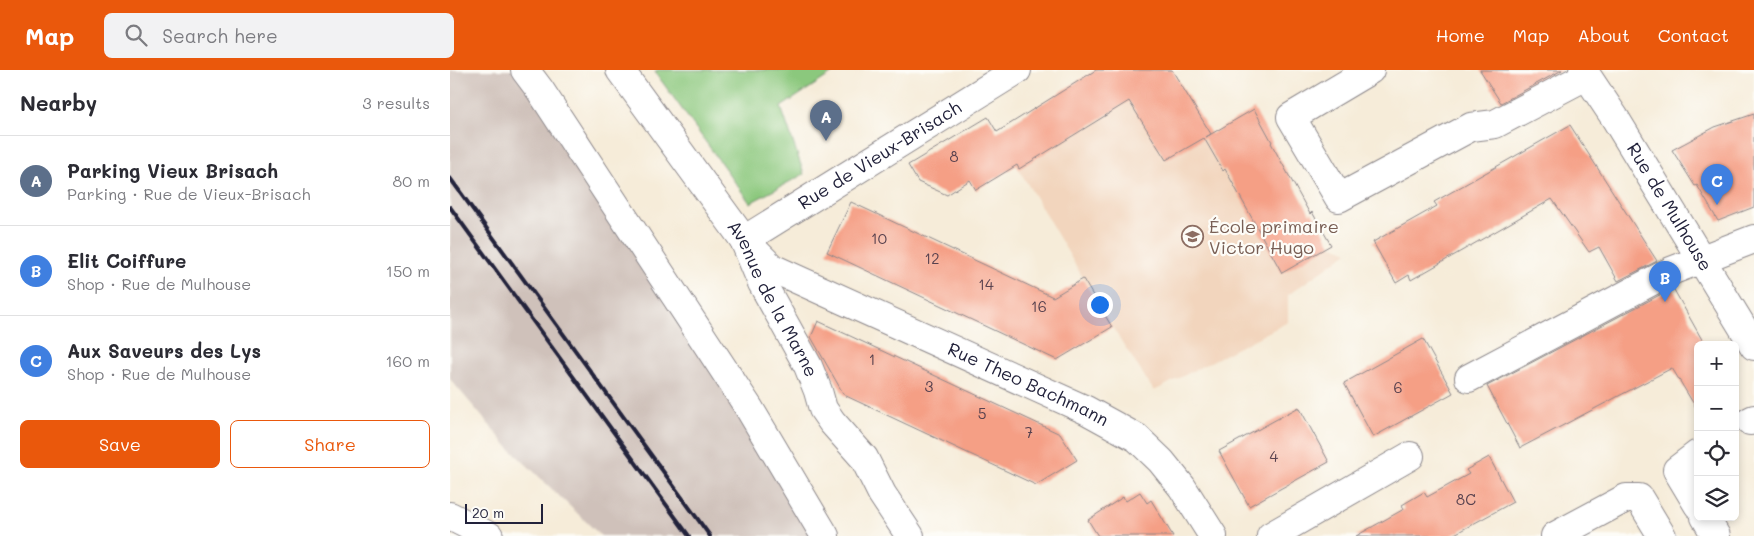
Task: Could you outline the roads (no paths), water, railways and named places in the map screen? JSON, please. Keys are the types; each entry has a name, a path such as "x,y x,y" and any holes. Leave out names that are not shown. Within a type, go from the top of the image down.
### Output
{"street":[{"path":"525,70 749,408 825,536"},
{"name":"Avenue de la Marne","path":"620,70 744,240 762,283 808,366 823,409 864,458 882,494 910,536"},
{"name":"Rue de Vieux-Brisach","path":"744,240 1017,70"},
{"path":"1370,70 1291,117 1339,198 1471,127 1495,124 1585,73"},
{"name":"Rue de Mulhouse","path":"1585,73 1754,346"},
{"path":"1468,378 1671,271 1754,239"},
{"name":"Rue Theo Bachmann","path":"744,240 772,268 1086,410 1137,438 1161,461 1182,487 1213,536"},
{"path":"783,322 806,283"},
{"path":"1271,536 1410,456"},
{"path":"1694,457 1677,470 1694,498"},
{"path":"1555,536 1626,498 1639,498 1662,536"},
{"path":"450,516 489,536"},
{"path":"1707,521 1716,536"}],"railway":[{"path":"450,178 710,536"},
{"path":"450,207 689,536"}],"place":[{"name":"Parking Vieux Brisach","path":"826,141"},
{"name":"Aux Saveurs des Lys","path":"1717,205"},
{"name":"École primaire Victor Hugo","path":"1193,237"},
{"name":"Elit Coiffure","path":"1665,302"}]}
